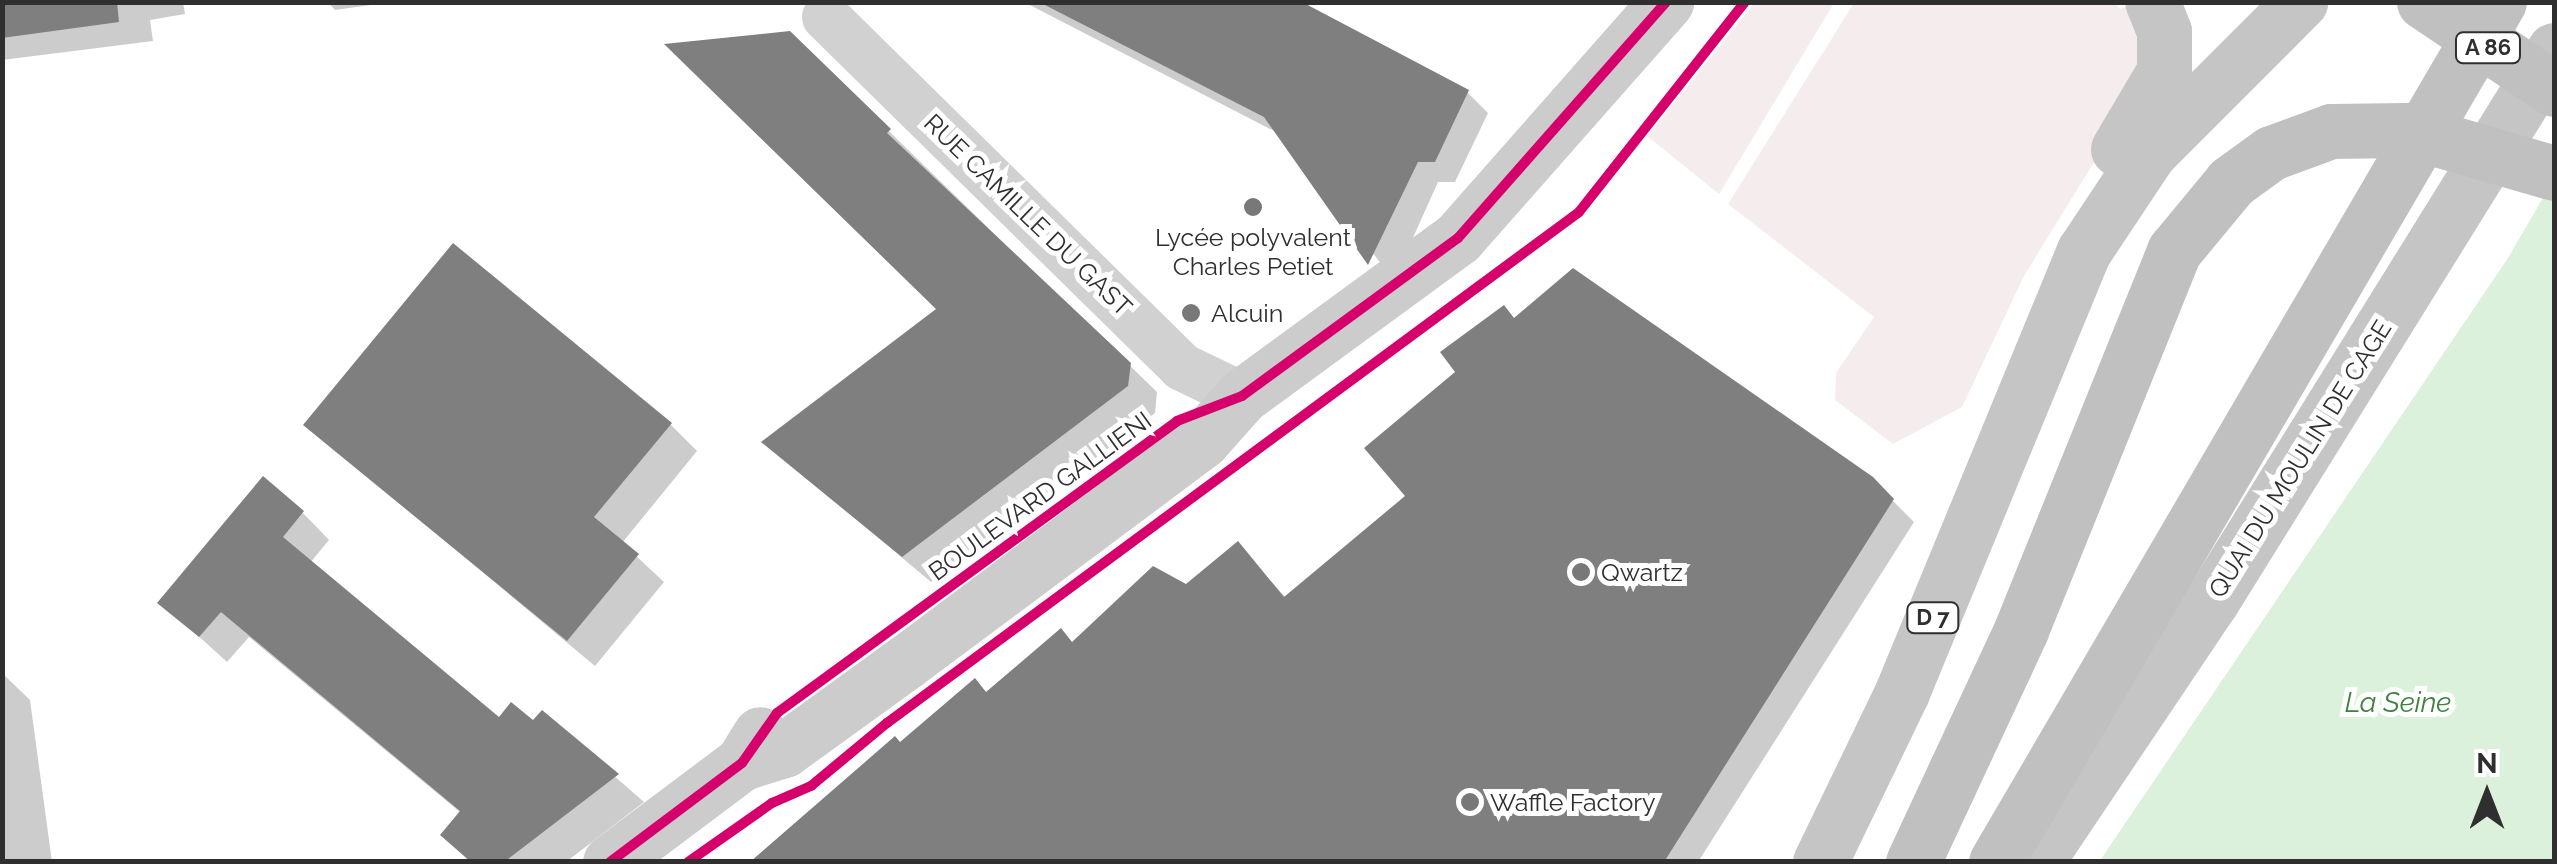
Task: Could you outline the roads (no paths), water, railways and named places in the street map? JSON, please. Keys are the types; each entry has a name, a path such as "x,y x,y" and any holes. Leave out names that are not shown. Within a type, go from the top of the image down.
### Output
{"highway":[{"name":"A 86","path":"2424,2 2554,89"},
{"path":"1996,862 2499,2"},
{"path":"1913,862 2020,630 2174,251 2231,182 2271,153 2330,131 2406,130 2554,173"}],"main road":[{"name":"BOULEVARD GALLIENI","path":"610,862 742,763 777,712 1177,420 1242,396 1483,216 1666,2"},
{"path":"2032,368 2078,219 2164,71 2164,31 2152,2"},
{"path":"2032,368 2108,207 2149,153 2300,2"},
{"name":"QUAI DU MOULIN DE CAGE","path":"2036,862 2211,602 2554,50"},
{"name":"D 7","path":"1820,862 1910,674 2032,368"}],"street":[{"name":"RUE CAMILLE DU GAST","path":"826,16 1182,366 1242,396"}],"water":[{"name":"La Seine","path":"2554,179 2554,861 2099,862 2508,258"}],"place":[{"name":"Lycée polyvalent Charles Petiet","path":"1253,207"},
{"name":"Alcuin","path":"1191,313"},
{"name":"Qwartz","path":"1581,572"},
{"name":"Waffle Factory","path":"1470,802"}]}
